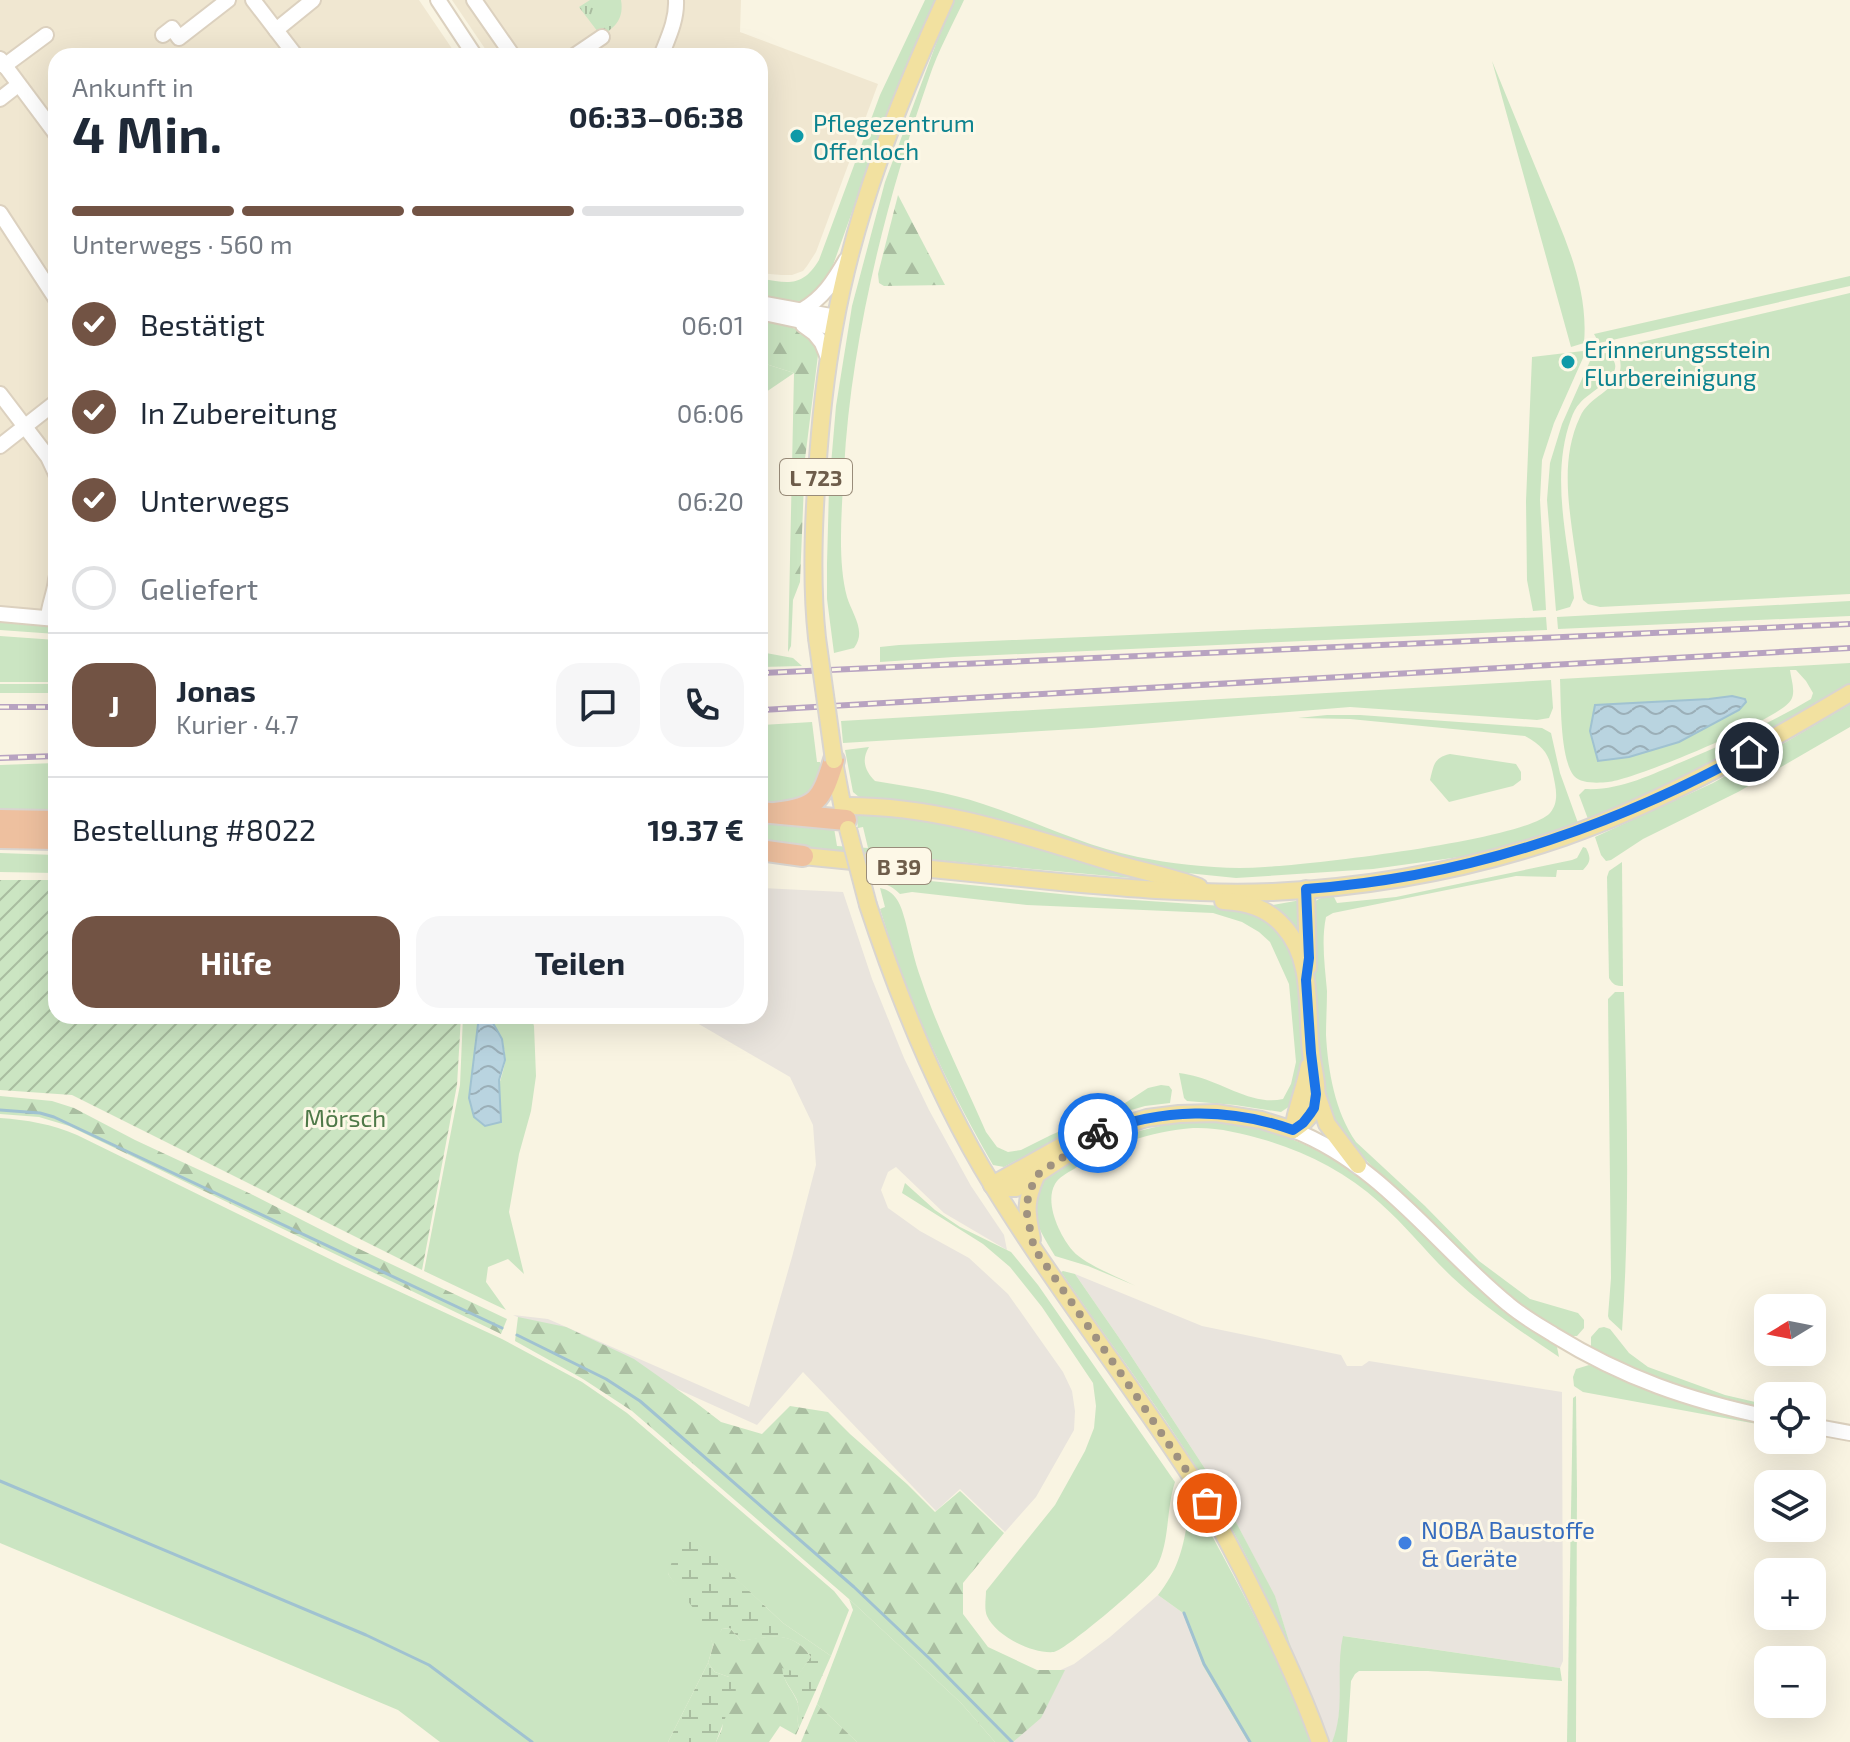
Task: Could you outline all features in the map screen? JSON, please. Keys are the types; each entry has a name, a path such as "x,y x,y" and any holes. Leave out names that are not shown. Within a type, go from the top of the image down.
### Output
{"highway":[{"name":"B 39","path":"768,812 798,810 811,805 821,795 834,760"},
{"name":"B 39","path":"768,812 845,819"},
{"path":"0,820 48,821"},
{"path":"0,838 48,839"},
{"name":"B 39","path":"768,854 803,856"}],"main road":[{"name":"L 723","path":"845,819 834,760 813,596 819,437 835,322 866,200 916,63 945,0"},
{"path":"1183,892 1273,892 1340,887 1427,873 1508,854 1564,837 1637,808 1722,767 1850,693"},
{"path":"845,819 862,806 943,815 995,826 1176,879 1210,892"},
{"name":"B 39","path":"845,819 882,947 916,1036 954,1117 992,1185 1195,1483 1288,1661 1320,1742"},
{"name":"B 39","path":"803,856 1183,892 1252,904 1286,928 1295,942 1306,980 1311,1053 1293,1130"},
{"path":"1306,889 1309,958 1306,980"},
{"path":"1311,1053 1316,1094 1327,1124 1358,1165"},
{"path":"992,1185 1069,1142 1135,1120 1216,1113 1246,1117 1293,1130 1303,1123 1314,1108 1316,1094"},
{"path":"992,1185 1016,1188 1089,1137"},
{"name":"B 39","path":"1034,1248 1027,1215 1028,1195 1037,1175"}],"street":[{"path":"163,35 172,28 179,38 228,0"},
{"path":"253,0 290,48"},
{"path":"276,30 313,0"},
{"path":"438,0 470,48"},
{"path":"664,48 677,9 676,0"},
{"path":"481,2 508,48"},
{"path":"46,35 2,62 48,124"},
{"path":"586,48 602,37"},
{"path":"0,99 18,85"},
{"path":"0,213 48,287"},
{"path":"801,316 831,286 851,253"},
{"path":"768,306 801,316 807,329 822,343 829,360"},
{"path":"768,313 835,322"},
{"path":"0,394 48,457"},
{"path":"0,446 48,408"},
{"path":"0,614 48,618"},
{"path":"1293,1130 1315,1138 1358,1165 1510,1306 1578,1350 1665,1390 1754,1414"},
{"path":"1826,1429 1850,1433"}],"shaded area":[{"path":"0,0 419,0 452,48 48,48 48,612 0,608"},
{"path":"452,0 741,0 740,32 878,84 816,252 803,271 781,275 768,274 768,48 485,48"},
{"path":"768,888 843,892 872,979 904,1058 971,1186 1004,1235 1007,1250 944,1213 896,1167 888,1172 881,1190 888,1208 920,1231 969,1258 1008,1294 1063,1372 1072,1391 1074,1430 1036,1497 1005,1532 960,1489 936,1511 803,1372 757,1425 513,1315 548,1319 749,1407 816,1165 813,1125 790,1077 699,1024 768,1024"},
{"name":"NOBA Baustoffe & Geräte","path":"1075,1274 1202,1326 1341,1355 1347,1366 1362,1366 1369,1361 1562,1392 1563,1661 1560,1668 1344,1636 1337,1731 1332,1742 1327,1742 1297,1667 1275,1597 1219,1490"},
{"path":"1158,1595 1183,1613 1203,1666 1248,1742 1013,1742 1054,1673 1074,1664 1110,1637"}],"green space":[{"path":"590,0 621,0 618,21 601,36 579,7"},
{"path":"925,0 938,0 887,115 828,279 806,300 790,303 768,300 768,280 787,282 801,279 819,260 880,95"},
{"path":"954,0 964,0 937,58 913,125 885,221 863,321 848,420 841,534 844,583 859,635 854,648 834,653 827,599 829,488 836,406 852,306 885,182"},
{"path":"1492,61 1573,261 1582,301 1584,343 1571,347"},
{"path":"898,195 945,285 884,286 879,283 878,274"},
{"path":"1850,276 1850,286 1599,343 1594,334"},
{"path":"1850,293 1850,594 1600,607 1583,600 1569,500 1570,449 1584,410 1618,378 1620,347"},
{"path":"768,321 803,333 818,355 805,459 800,582 793,600 791,646 788,652 794,373 768,365"},
{"path":"1583,351 1583,358 1554,423 1542,460 1540,500 1546,610 1533,611 1527,580 1526,501 1532,357"},
{"path":"1606,353 1613,360 1613,374 1577,406 1565,441 1562,508 1574,598 1570,607 1556,611 1547,500 1550,463 1562,424 1590,361 1596,355"},
{"path":"768,365 794,373 768,391"},
{"path":"1850,601 1850,616 1558,629 1557,617"},
{"path":"1546,617 1547,630 880,662 880,647 899,645"},
{"path":"0,621 48,625 48,633 0,630"},
{"path":"0,636 48,639 48,682 0,682"},
{"path":"768,653 793,658 802,666 768,667"},
{"path":"1850,663 1850,684 1719,759 1588,819 1579,795 1585,789 1611,787 1648,776 1749,732 1811,699 1813,693 1796,670 1790,670 1791,700 1762,721 1646,771 1623,779 1595,783 1577,779 1569,768 1562,730 1560,679"},
{"path":"1551,680 1553,708 1549,718 1537,720 1350,707 1092,728 843,743 841,721"},
{"path":"0,684 48,684 48,693 0,693"},
{"path":"1850,704 1850,727 1738,792 1643,839 1611,860 1606,861 1601,855 1595,837 1713,783"},
{"path":"1327,715 1542,728 1551,733 1560,773 1578,823 1537,839 1481,854 1373,869 1236,878 1177,872 865,802 853,792 845,750 869,747 865,765 875,781 970,800 1118,852 1201,866 1249,868 1289,865 1415,849 1501,833 1532,823 1550,813 1554,807 1556,792 1550,761 1539,745 1525,736 1350,719 1298,718"},
{"path":"812,722 817,762 820,762 822,772 809,801 768,805 768,725"},
{"path":"1450,754 1516,764 1521,780 1513,786 1449,802 1430,780 1436,762"},
{"path":"48,763 48,811 0,809 0,765"},
{"path":"856,815 957,823 1154,880 768,845 768,819 834,828 837,846 868,848 863,827 858,828"},
{"path":"1583,847 1589,860 1583,870 1557,870 1556,877 1516,876 1333,913 1326,917 1324,935 1329,1063 1338,1104 1356,1142 1479,1261 1530,1299 1578,1313 1584,1320 1584,1328 1577,1336 1567,1336 1518,1304 1464,1257 1336,1128 1326,1107 1320,1071 1312,980 1312,903 1326,895 1333,895 1337,903 1396,897 1572,860 1577,858"},
{"path":"0,853 48,855 48,873 0,872"},
{"path":"1622,862 1623,986 1615,985 1609,978 1607,877 1609,871"},
{"path":"870,875 1090,897 1237,907 1275,924 1298,962 1304,1052 1293,1104 1281,1112 1187,1101 1184,1098 1179,1073 1262,1100 1283,1099 1291,1084 1296,1062 1289,984 1270,942 1242,922 1213,913 1027,905 912,892 900,894 887,885 872,882"},
{"name":"Mörsch","path":"0,880 48,880 48,1024 461,1024 457,1085 422,1270 72,1095 0,1090"},
{"path":"880,888 894,895 900,904 935,1018 986,1132 997,1147 1008,1152 1021,1150 1122,1105 1148,1088 1169,1086 1172,1090 1170,1103 1145,1106 1107,1117 1004,1167 993,1165 959,1103 915,1008 880,909 885,907"},
{"path":"1301,900 1304,948 1267,906"},
{"path":"1615,992 1624,992 1626,1077 1627,1204 1622,1331 1608,1316 1611,1278 1608,999"},
{"path":"463,1024 478,1024 469,1098 498,1092 505,1053 493,1024 533,1024 536,1076 509,1212 524,1274 508,1259 488,1267 486,1282 506,1310 424,1271 460,1085"},
{"path":"0,1096 52,1101 74,1108 507,1319 501,1334 69,1126 39,1117 0,1114"},
{"path":"0,1118 39,1123 77,1135 344,1266 502,1339 582,1382 627,1413 834,1591 849,1610 831,1656 783,1623 691,1537 668,1574 703,1620 713,1646 708,1663 668,1742 440,1742 398,1710 0,1543"},
{"path":"1185,1122 1268,1131 1341,1163 1397,1207 1482,1290 1552,1341 1559,1357 1464,1288 1390,1212 1354,1182 1296,1151 1229,1131 1193,1128 1146,1136 1101,1153 1063,1175 1055,1184 1052,1210 1063,1237 1073,1251 1094,1266 1136,1286 1055,1256 1038,1225 1033,1205 1037,1187 1050,1172 1094,1146 1145,1130"},
{"path":"905,1183 960,1227 1011,1252 1038,1285 1175,1482 1164,1546 1157,1566 1108,1613 1054,1652 1026,1647 998,1630 986,1613 986,1591 1055,1505 1085,1451 1094,1428 1096,1406 1093,1383 1042,1307 1010,1267 983,1244 902,1193"},
{"path":"1063,1271 1075,1274 1219,1490 1275,1596 1297,1667 1258,1581 1214,1497"},
{"path":"518,1317 566,1327 634,1359 721,1422 762,1434 790,1406 828,1412 935,1512 960,1491 1004,1533 963,1583 963,1614 988,1647 1037,1670 1065,1670 1041,1718 1013,1742 995,1742 961,1703 849,1599 632,1411 515,1341"},
{"path":"1599,1328 1610,1329 1629,1353 1648,1367 1725,1395 1754,1402 1754,1407 1648,1376 1591,1349 1591,1337"},
{"path":"1589,1365 1683,1403 1754,1420 1754,1423 1583,1392 1574,1386 1576,1369"},
{"path":"1576,1396 1576,1742 1567,1742 1573,1398"},
{"path":"1198,1510 1273,1653 1311,1742 1248,1742 1203,1666 1183,1613 1158,1595 1180,1556 1189,1513"},
{"path":"691,1536 783,1623 831,1656 799,1728 797,1700 782,1668 799,1673 811,1657 804,1648 788,1639 770,1637 741,1641 730,1628 722,1629 713,1646 699,1617 668,1574 673,1558"},
{"path":"849,1599 961,1703 995,1742 857,1742 817,1704 853,1610"},
{"path":"730,1628 741,1641 771,1636 788,1638 804,1648 811,1657 799,1674 783,1669 784,1678 798,1704 799,1728 796,1735 780,1726 769,1742 716,1742 722,1729 729,1677 715,1672 708,1663 716,1637 722,1629"},
{"path":"1343,1636 1560,1668 1562,1681 1428,1671 1359,1671 1351,1681 1347,1742 1332,1742 1340,1703"},
{"path":"708,1663 715,1672 729,1677 736,1690 716,1742 668,1742"},
{"path":"817,1704 857,1742 801,1742"}],"water":[{"path":"1732,696 1746,702 1739,710 1679,742 1629,757 1598,761 1590,731 1595,705"},
{"path":"478,1024 494,1024 502,1039 505,1060 499,1080 501,1122 485,1126 474,1117 469,1098"}],"waterway":[{"path":"0,1110 54,1117 502,1328"},
{"path":"517,1335 606,1379 640,1401 854,1587 1012,1742"},
{"path":"0,1481 366,1635 429,1665 532,1742"},
{"path":"1184,1613 1204,1664 1250,1742"}],"railway":[{"path":"768,673 1850,624"},
{"path":"768,710 1850,648"},
{"path":"0,707 48,707"},
{"path":"0,758 48,756"}],"way so far":[{"path":"1098,1133 1037,1175 1028,1195 1027,1215 1034,1248 1207,1503"}],"place":[{"name":"Pflegezentrum Offenloch","path":"797,136"},
{"name":"Erinnerungsstein Flurbereinigung","path":"1568,362"},
{"name":"NOBA Baustoffe & Geräte","path":"1405,1543"}],"route":[{"path":"1098,1133 1135,1120 1179,1114 1216,1113 1246,1117 1293,1130 1303,1123 1314,1108 1316,1094 1306,980 1309,958 1306,889 1415,876 1532,847 1637,808 1749,752"}]}
